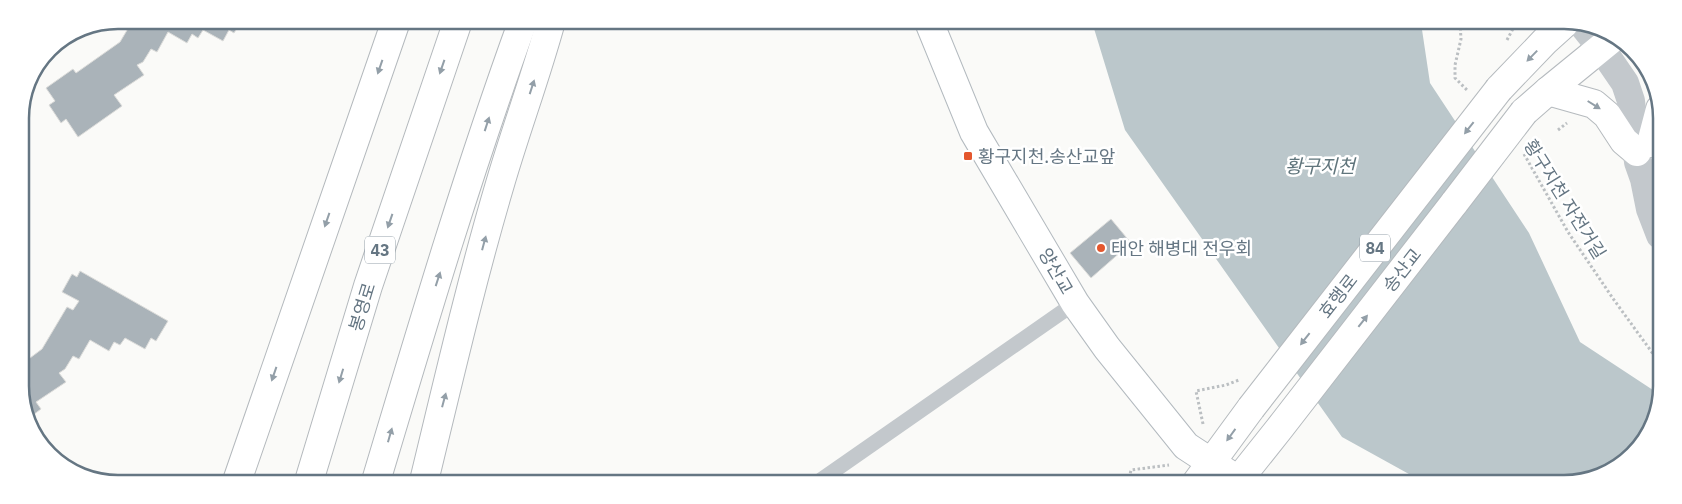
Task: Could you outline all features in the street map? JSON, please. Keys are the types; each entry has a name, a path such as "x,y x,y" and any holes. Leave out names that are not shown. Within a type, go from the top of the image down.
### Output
{"main road":[{"path":"239,475 393,29"},
{"name":"봉영로","path":"311,475 368,286 455,29"},
{"path":"378,475 407,375 493,105 520,29"},
{"path":"425,475 463,317 500,183 549,29"},
{"name":"양산교","path":"932,29 974,132 1075,303 1107,348 1186,446 1203,473"},
{"name":"효행로","path":"1203,473 1251,408 1499,89 1558,29"},
{"name":"84","path":"1548,91 1611,43"},
{"path":"1548,91 1594,104 1607,115 1624,141 1644,147 1653,126"},
{"name":"송산교","path":"1245,475 1524,112 1548,91"}],"street":[{"path":"1611,43 1631,101 1644,147 1638,162 1653,217"}],"lane":[{"path":"828,475 1075,303"}],"path":[{"path":"1460,29 1461,39 1455,65 1455,78 1473,96"},
{"name":"황구지천 자전거길","path":"1524,154 1568,232 1653,354"},
{"path":"1204,426 1196,391 1226,385 1240,379"},
{"path":"1130,475 1131,470 1169,465"}],"water":[{"name":"황구지천","path":"1094,29 1422,29 1430,83 1529,233 1580,342 1653,390 1650,409 1641,431 1623,453 1609,463 1587,472 1570,475 1411,475 1342,437 1125,130"}],"building":[{"path":"128,29 236,29 234,33 229,30 223,41 203,30 198,38 192,34 187,43 168,32 157,52 151,49 143,62 137,65 144,75 114,95 122,106 78,137 66,119 61,123 49,105 55,101 46,88 73,69 76,73 120,42"},
{"name":"태안 해병대 전우회","path":"1111,219 1131,243 1091,278 1070,253"},
{"path":"80,271 168,321 156,341 151,338 145,349 125,338 120,345 114,342 109,351 90,340 79,359 73,356 65,369 59,373 66,382 36,402 41,409 34,414 30,403 29,359 42,349 67,307 73,310 79,301 62,292 72,274 77,277"}],"place":[{"name":"황구지천.송산교앞","path":"968,156"},
{"name":"태안 해병대 전우회","path":"1101,248"}]}
